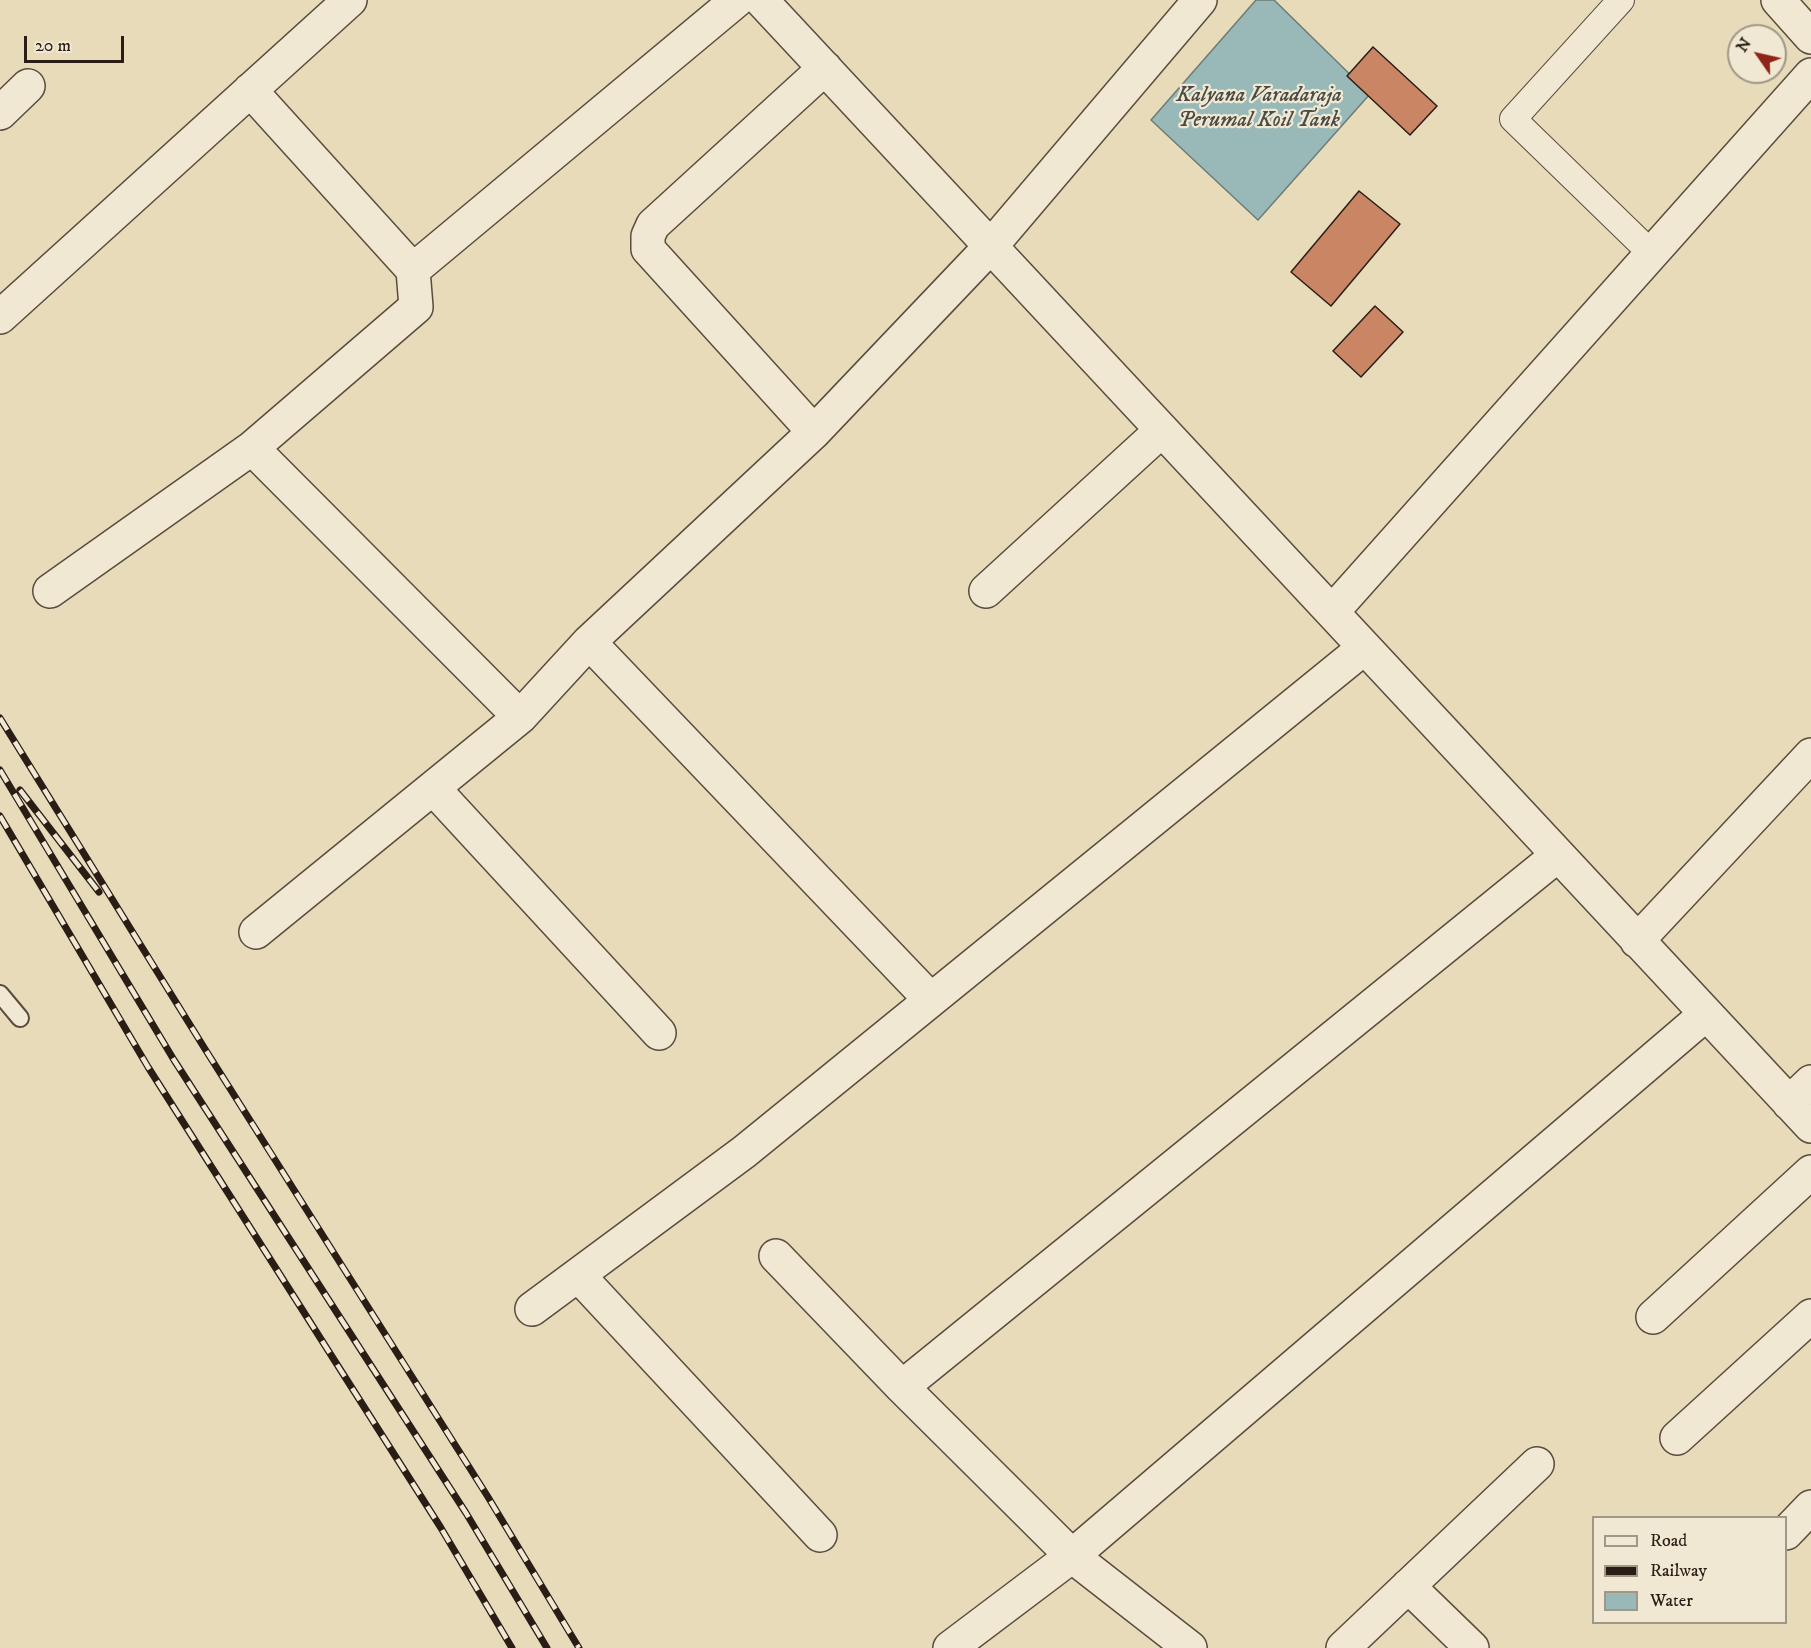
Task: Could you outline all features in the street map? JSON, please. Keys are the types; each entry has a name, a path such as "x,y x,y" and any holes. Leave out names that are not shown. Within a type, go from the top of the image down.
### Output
{"street":[{"path":"0,317 350,0"},
{"path":"413,270 737,0"},
{"path":"761,0 1706,1014 1800,1093 1811,1126"},
{"path":"256,932 520,717 589,642 814,432 991,246 1200,0"},
{"path":"1622,0 1513,119 1652,254"},
{"path":"1778,0 1811,37"},
{"path":"814,432 648,249 648,236 653,225 825,68"},
{"path":"1332,612 1811,75"},
{"path":"0,113 27,86"},
{"path":"50,591 252,448 416,307 413,270 250,90"},
{"path":"986,591 1162,430"},
{"path":"252,448 520,717"},
{"path":"589,642 930,999"},
{"path":"531,1309 744,1152 1364,648"},
{"path":"1637,940 1811,755"},
{"path":"434,788 659,1033"},
{"path":"902,1387 1558,855"},
{"path":"950,1648 1072,1556 1706,1014"},
{"path":"1653,1317 1811,1172"},
{"path":"776,1256 902,1387 1072,1556 1190,1648"},
{"path":"578,1275 820,1535"},
{"path":"1677,1438 1811,1317"},
{"path":"1342,1648 1537,1464"},
{"path":"1787,1531 1811,1507"},
{"path":"1408,1586 1472,1648"}],"lane":[{"path":"0,994 20,1018"}],"water":[{"name":"Kalyana Varadaraja Perumal Koil Tank","path":"1256,0 1274,0 1370,94 1258,220 1151,120"}],"building":[{"path":"1373,47 1437,106 1410,135 1347,76"},
{"path":"1359,191 1400,224 1331,306 1291,272"},
{"path":"1375,306 1403,332 1361,377 1333,351"}],"railway":[{"path":"0,718 205,1049 488,1497 579,1648"},
{"path":"0,770 174,1060 466,1513 547,1648"},
{"path":"20,790 99,892"},
{"path":"0,816 148,1067 441,1528 512,1648"}]}
